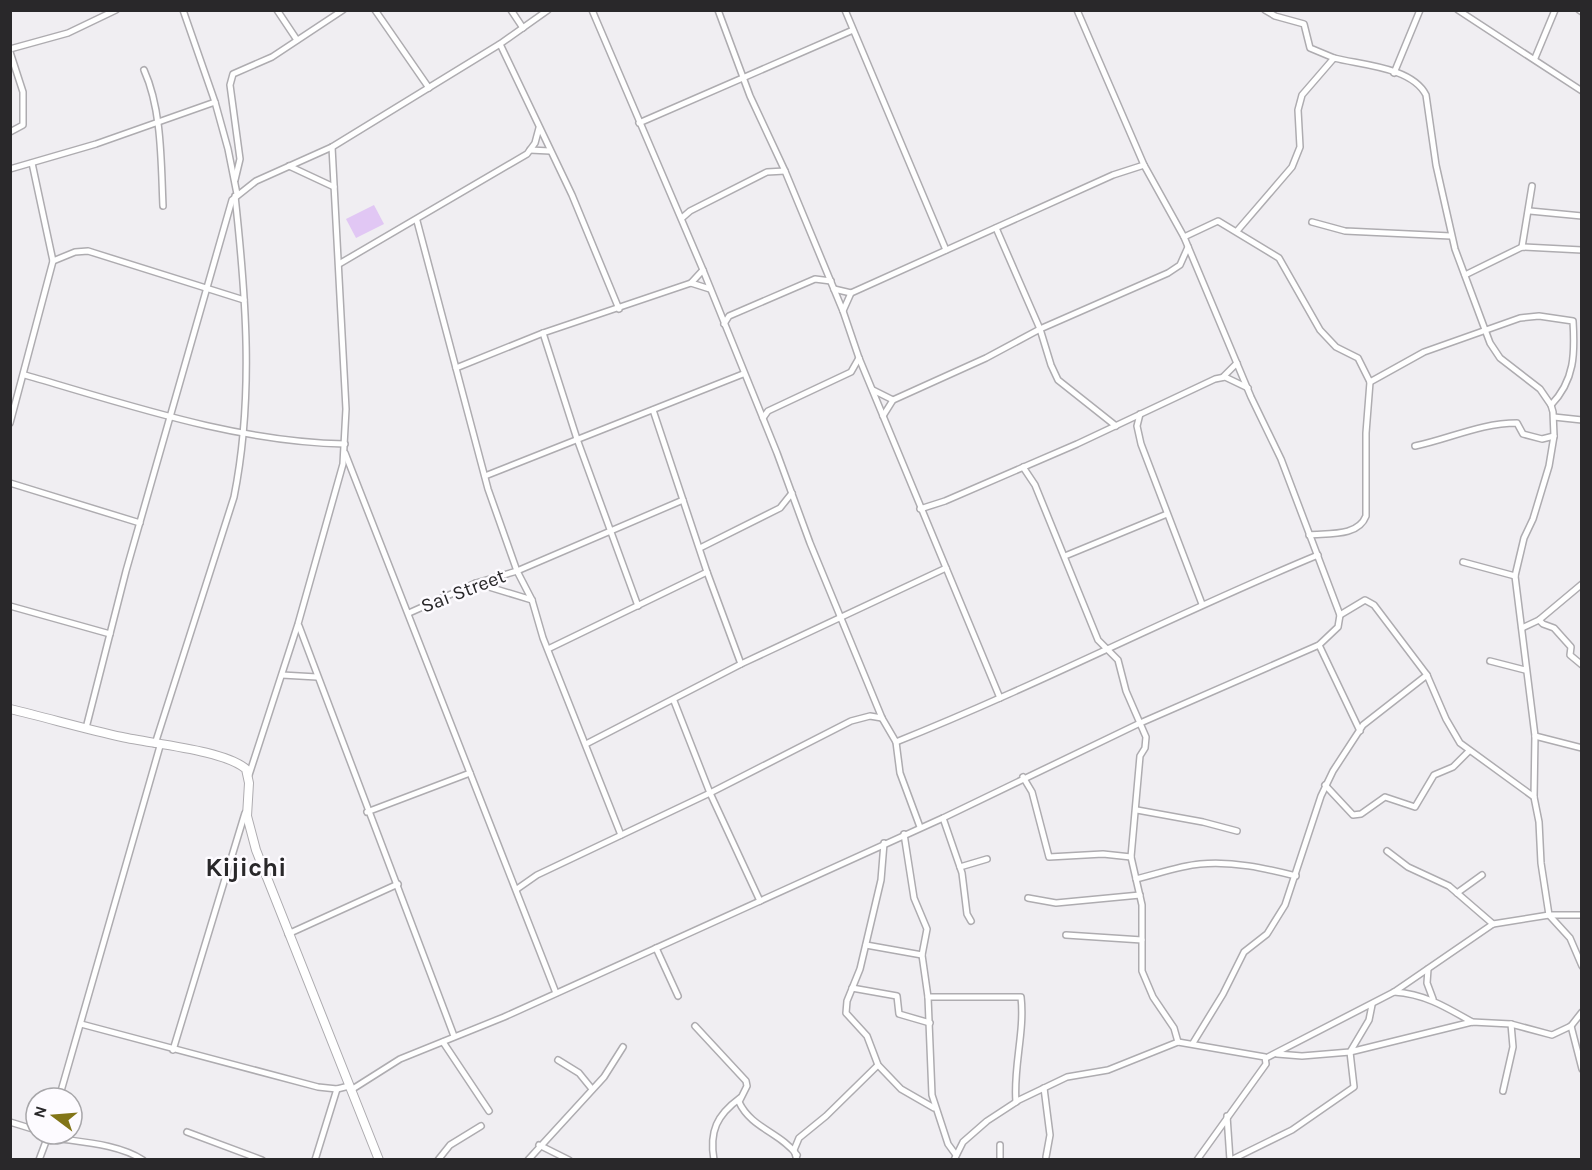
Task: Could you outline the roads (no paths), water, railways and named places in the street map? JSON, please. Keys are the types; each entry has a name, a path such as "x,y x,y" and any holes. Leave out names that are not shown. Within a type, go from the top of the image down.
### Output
{"street":[{"path":"10,132 23,125 25,102 10,50 68,33 116,10"},
{"path":"277,10 297,40"},
{"path":"235,180 240,159 231,78 238,70 272,57 343,10"},
{"path":"375,10 429,88"},
{"path":"511,10 523,28"},
{"path":"86,728 169,416 226,214 236,195 256,181 332,147 500,44 548,10"},
{"path":"592,10 682,218 743,374 763,418 810,543 843,618 882,718 896,742 900,773 920,827"},
{"path":"718,10 745,77 750,96 785,171 831,281 866,376 1000,698"},
{"path":"845,10 946,250"},
{"path":"81,1024 318,1087 350,1088 400,1059 656,948 943,818 1023,777 1138,724 1318,645 1338,627 1340,615 1281,459 1237,363 1184,237 1144,165 1077,10"},
{"path":"1265,10 1304,24 1310,48 1334,58 1394,73 1417,82 1426,95 1436,165 1446,201 1451,236 1495,353 1532,380 1551,405 1554,417 1554,436 1549,466 1533,519 1524,538 1515,576 1534,736 1534,797 1539,822 1541,863 1549,915 1570,938 1581,966"},
{"path":"1394,73 1420,10"},
{"path":"1458,10 1535,58 1581,91"},
{"path":"1535,58 1555,10"},
{"path":"63,1086 158,745 234,497 245,432 244,300 235,180 215,102 183,11"},
{"path":"639,123 853,30"},
{"path":"500,44 572,195 619,309"},
{"path":"1237,231 1292,167 1300,147 1298,111 1302,95 1334,58"},
{"path":"144,69 151,87 156,122 163,206"},
{"path":"10,168 32,163 215,102"},
{"path":"530,150 539,127"},
{"path":"332,147 346,409 344,452 340,479 298,624 249,775 247,808 248,823 256,850 379,1160"},
{"path":"339,264 417,221 530,150 550,151"},
{"path":"10,423 25,375 53,261 32,163"},
{"path":"834,289 851,293 1113,175 1144,165"},
{"path":"289,166 334,187"},
{"path":"682,218 690,211 767,172 785,171"},
{"path":"1465,275 1513,254 1522,247 1530,211 1532,186"},
{"path":"1530,211 1581,216"},
{"path":"417,221 485,476 517,570 532,600 548,649 621,835"},
{"path":"1184,237 1218,221 1279,258 1320,330 1336,347 1358,358 1370,382 1366,433 1364,522 1352,531 1309,535"},
{"path":"1312,222 1345,231 1451,236"},
{"path":"996,228 1040,329 1058,380 1116,426"},
{"path":"883,416 892,400 986,358 1040,329 1168,273 1180,265 1188,247"},
{"path":"1522,247 1581,250"},
{"path":"53,261 75,252 88,251 244,300"},
{"path":"456,368 543,333 691,283 703,270"},
{"path":"724,324 729,316 815,279 831,281"},
{"path":"691,283 710,289"},
{"path":"843,311 851,293"},
{"path":"1370,382 1424,352 1520,318 1563,317 1573,321 1574,356 1566,389 1551,405"},
{"path":"543,333 577,439 638,606"},
{"path":"1574,356 1581,354"},
{"path":"763,418 768,411 851,372 859,358"},
{"path":"920,508 945,501 1116,426 1223,377 1237,363"},
{"path":"851,372 866,376"},
{"path":"485,476 743,374"},
{"path":"25,375 169,416 245,432 312,442 345,444"},
{"path":"1223,377 1248,388"},
{"path":"872,390 892,400"},
{"path":"653,410 707,572 741,664"},
{"path":"1140,414 1138,434 1202,604"},
{"path":"1554,417 1581,420"},
{"path":"1415,446 1464,431 1508,423 1517,423 1523,434 1542,440 1554,436"},
{"path":"344,452 556,993"},
{"path":"1023,466 1035,485 1098,640 1117,657 1138,724 1146,737 1146,744 1140,756 1137,810 1131,857 1140,895 1143,978 1174,1028 1178,1042"},
{"path":"10,483 140,523"},
{"path":"700,548 780,508 792,492"},
{"name":"Sai Street","path":"409,613 476,582 517,570 683,500"},
{"path":"1065,556 1167,514"},
{"path":"896,742 1000,698 1202,604 1318,555"},
{"path":"1464,562 1515,576"},
{"path":"586,744 674,701 741,664 946,568"},
{"path":"548,649 707,572"},
{"path":"476,582 532,600"},
{"path":"1522,628 1539,620 1581,584"},
{"path":"1340,615 1358,602 1369,602 1427,675 1458,740 1469,751 1534,797"},
{"path":"10,606 110,634"},
{"path":"1539,620 1554,628 1571,647 1570,655 1581,665"},
{"path":"298,624 367,812 398,884 454,1036"},
{"path":"1318,645 1360,730"},
{"path":"1490,661 1526,670"},
{"path":"282,675 317,677"},
{"path":"1193,1043 1223,994 1244,952 1260,941 1272,928 1296,876 1325,785 1360,730 1373,716 1427,675"},
{"path":"674,701 710,793 760,901"},
{"path":"10,708 86,728 232,761 243,767 249,775"},
{"path":"517,890 537,875 574,860 851,721 870,716 882,718"},
{"path":"1534,736 1581,748"},
{"path":"1325,785 1353,815 1361,814 1385,797 1415,807 1434,775 1453,767 1469,751"},
{"path":"367,812 470,773"},
{"path":"1023,777 1035,804 1050,857 1103,854 1131,857"},
{"path":"172,1050 247,808"},
{"path":"1137,810 1238,831"},
{"path":"943,818 960,867 967,914 971,921"},
{"path":"904,834 914,898 926,922 922,955 928,997 931,1083 935,1109 955,1157 971,1133 1017,1102 1081,1073 1108,1070 1178,1042 1266,1058 1372,1005 1493,924 1549,915 1581,915"},
{"path":"884,843 881,880 866,945 846,1013 867,1036 878,1065 901,1089 935,1109"},
{"path":"1387,851 1408,867 1442,882 1457,892 1493,924"},
{"path":"960,867 987,859"},
{"path":"1136,879 1197,864 1224,863 1296,876"},
{"path":"1457,892 1482,875"},
{"path":"288,934 349,909 398,884"},
{"path":"1028,898 1056,903 1140,895"},
{"path":"1066,935 1142,940"},
{"path":"866,945 922,955"},
{"path":"656,948 678,996"},
{"path":"1428,969 1427,983 1433,1000"},
{"path":"852,988 897,996 899,1014 930,1023"},
{"path":"1394,992 1415,994 1433,1000 1472,1022"},
{"path":"928,997 1020,998 1021,1023 1015,1075 1017,1102"},
{"path":"1227,1116 1230,1160 1292,1130 1354,1087 1350,1052 1369,1020 1372,1005"},
{"path":"1276,1053 1302,1056 1350,1052 1472,1022 1511,1024 1552,1035 1571,1026 1581,1012"},
{"path":"1503,1091 1513,1047 1511,1024"},
{"path":"695,1026 746,1081 747,1086 740,1098 724,1110 714,1126 712,1141 714,1160"},
{"path":"1571,1026 1581,1069"},
{"path":"442,1042 489,1111"},
{"path":"528,1160 539,1145 592,1089 623,1047"},
{"path":"1197,1160 1266,1064 1266,1058"},
{"path":"558,1060 579,1073 592,1089"},
{"path":"797,1157 794,1150 799,1138 826,1116 878,1065"},
{"path":"1044,1088 1050,1135 1046,1157"},
{"path":"315,1160 337,1089"},
{"path":"740,1098 741,1106 753,1121 789,1144 797,1157"},
{"path":"438,1160 450,1146 481,1126"},
{"path":"187,1132 262,1160"},
{"path":"84,1143 135,1155 142,1160"},
{"path":"539,1145 569,1160"},
{"path":"1000,1146 1000,1160"}],"district":[{"name":"Kijichi","path":"246,867"}]}
